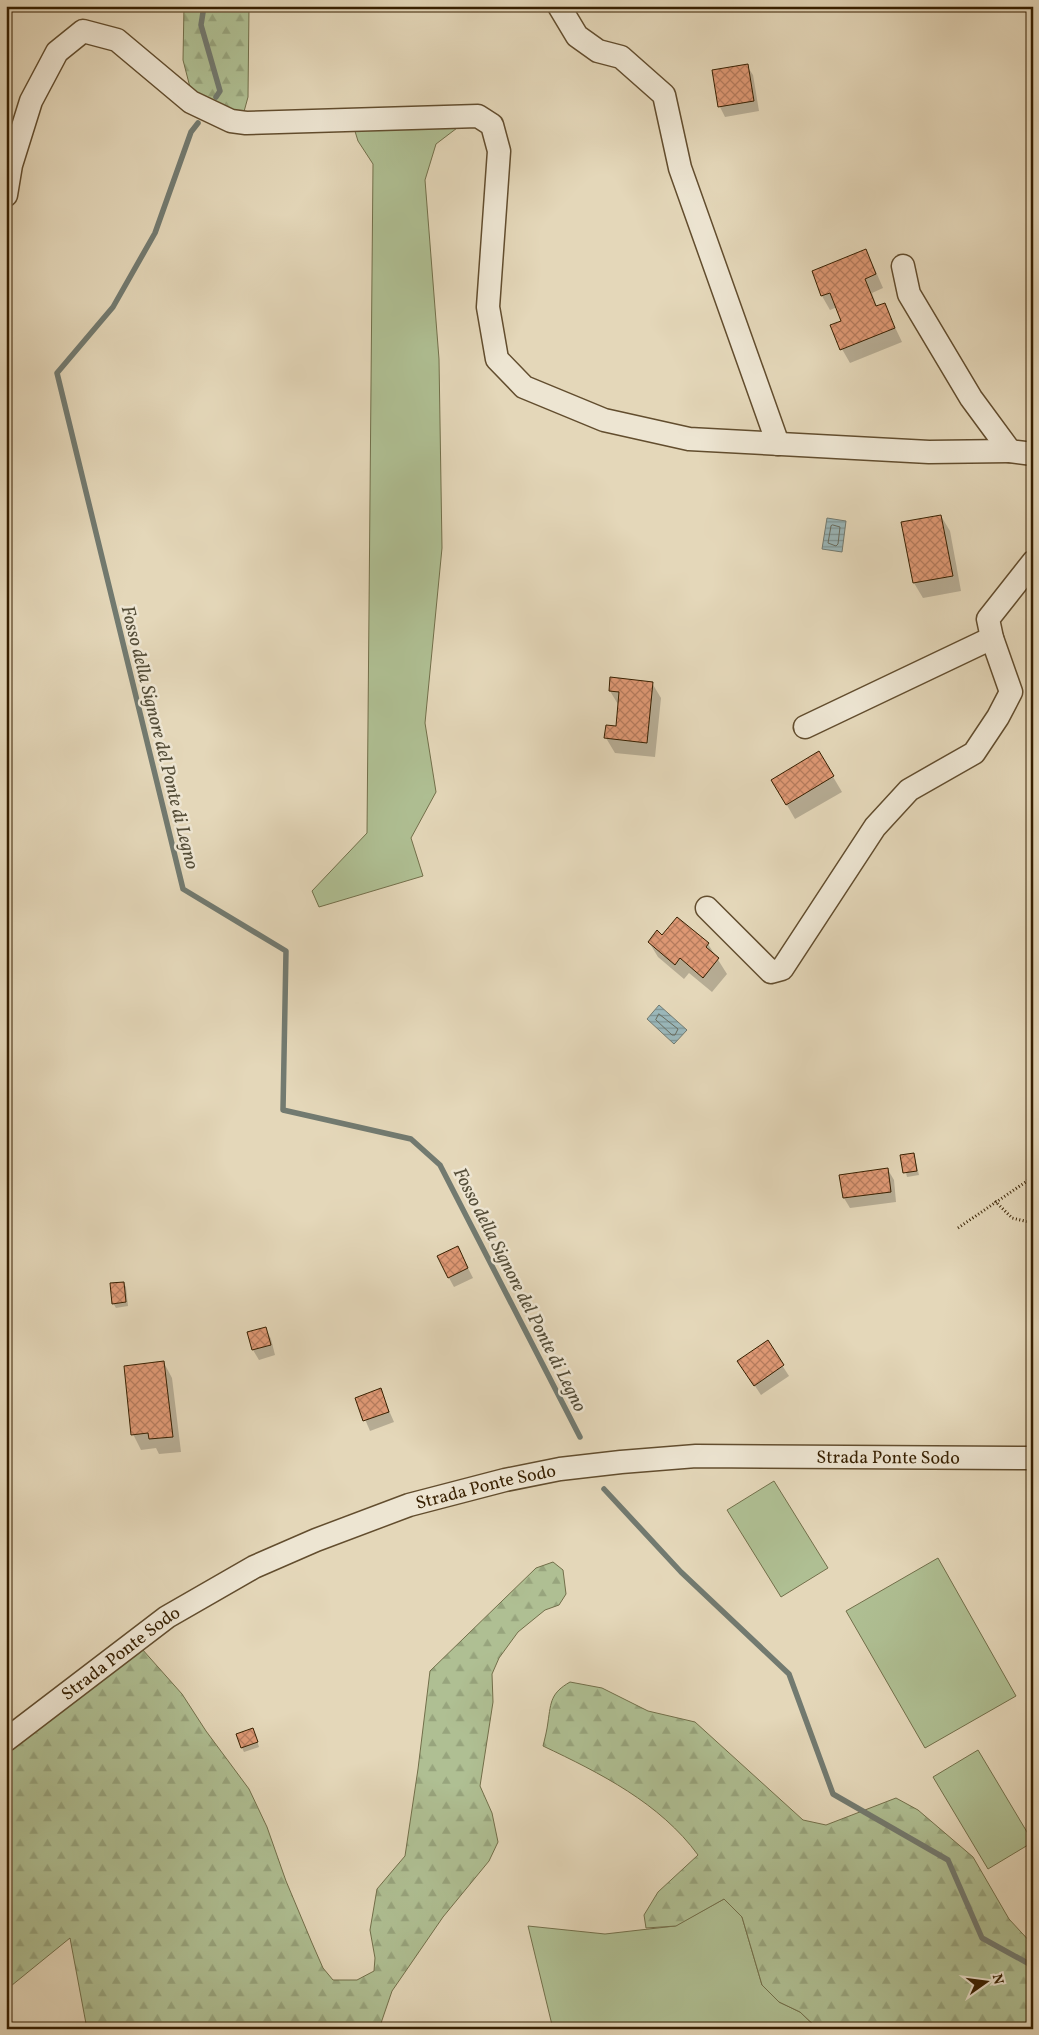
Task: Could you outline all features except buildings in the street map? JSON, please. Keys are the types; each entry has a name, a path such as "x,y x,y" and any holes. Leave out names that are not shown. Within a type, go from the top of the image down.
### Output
{"street":[{"path":"558,6 576,36 598,52 621,57 664,94 680,168 778,444"},
{"path":"6,195 11,165 30,101 57,52 83,31 116,40 191,102 231,121 246,123 478,116 492,126 499,151 488,307 497,359 524,387 604,420 689,439 929,452 1010,451 1033,454"},
{"path":"903,266 909,294 971,398 1010,451"},
{"path":"707,908 771,972 782,969 875,827 909,790 974,753 998,717 1011,692 992,638 988,619 1033,562"},
{"path":"805,727 992,638"},
{"name":"Strada Ponte Sodo","path":"6,1740 167,1617 254,1567 316,1540 409,1505 506,1480 560,1469 696,1456 1033,1458"}],"path":[{"path":"958,1228 1033,1177"},
{"path":"996,1201 1012,1218 1033,1223"}],"green space":[{"path":"184,6 249,6 248,97 242,119 193,99 183,60"},
{"path":"461,125 436,144 425,180 439,359 442,548 425,723 436,792 411,838 423,876 319,907 312,891 367,833 373,164 358,141 354,128"},
{"path":"774,1481 828,1568 781,1597 727,1510"},
{"path":"938,1558 1016,1696 925,1748 846,1611"},
{"path":"553,1562 563,1570 566,1594 559,1605 545,1610 518,1632 499,1658 492,1674 493,1702 480,1786 492,1813 498,1842 489,1861 443,1917 392,1991 379,2029 87,2029 70,1938 6,1990 6,1752 142,1649 182,1694 206,1731 249,1789 267,1827 286,1881 323,1968 333,1980 357,1980 374,1971 375,1958 370,1930 377,1889 405,1856 430,1671 536,1568"},
{"path":"570,1682 602,1688 648,1711 695,1722 803,1820 826,1825 896,1798 918,1810 973,1857 1009,1919 1033,1945 1033,2029 818,2029 800,2012 779,2002 762,1985 742,1917 724,1899 676,1926 646,1928 644,1915 658,1892 698,1855 683,1836 666,1820 628,1791 586,1767 543,1746 553,1698 559,1690"},
{"path":"978,1750 1033,1842 988,1869 933,1777"},
{"path":"724,1899 742,1917 762,1985 779,2002 800,2012 818,2029 553,2029 528,1926 605,1934 675,1926"}],"water":[{"path":"827,518 846,521 842,552 822,549"},
{"path":"659,1005 687,1030 674,1044 647,1019"}],"waterway":[{"name":"Fosso della Signore del Ponte di Legno","path":"204,6 201,25 220,91 216,97"},
{"name":"Fosso della Signore del Ponte di Legno","path":"198,123 191,132 155,233 113,307 57,373 183,889 286,951 283,1110 411,1139 440,1165 580,1437"},
{"path":"604,1489 681,1572 789,1674 833,1794 948,1860 982,1938 1033,1966"}]}
